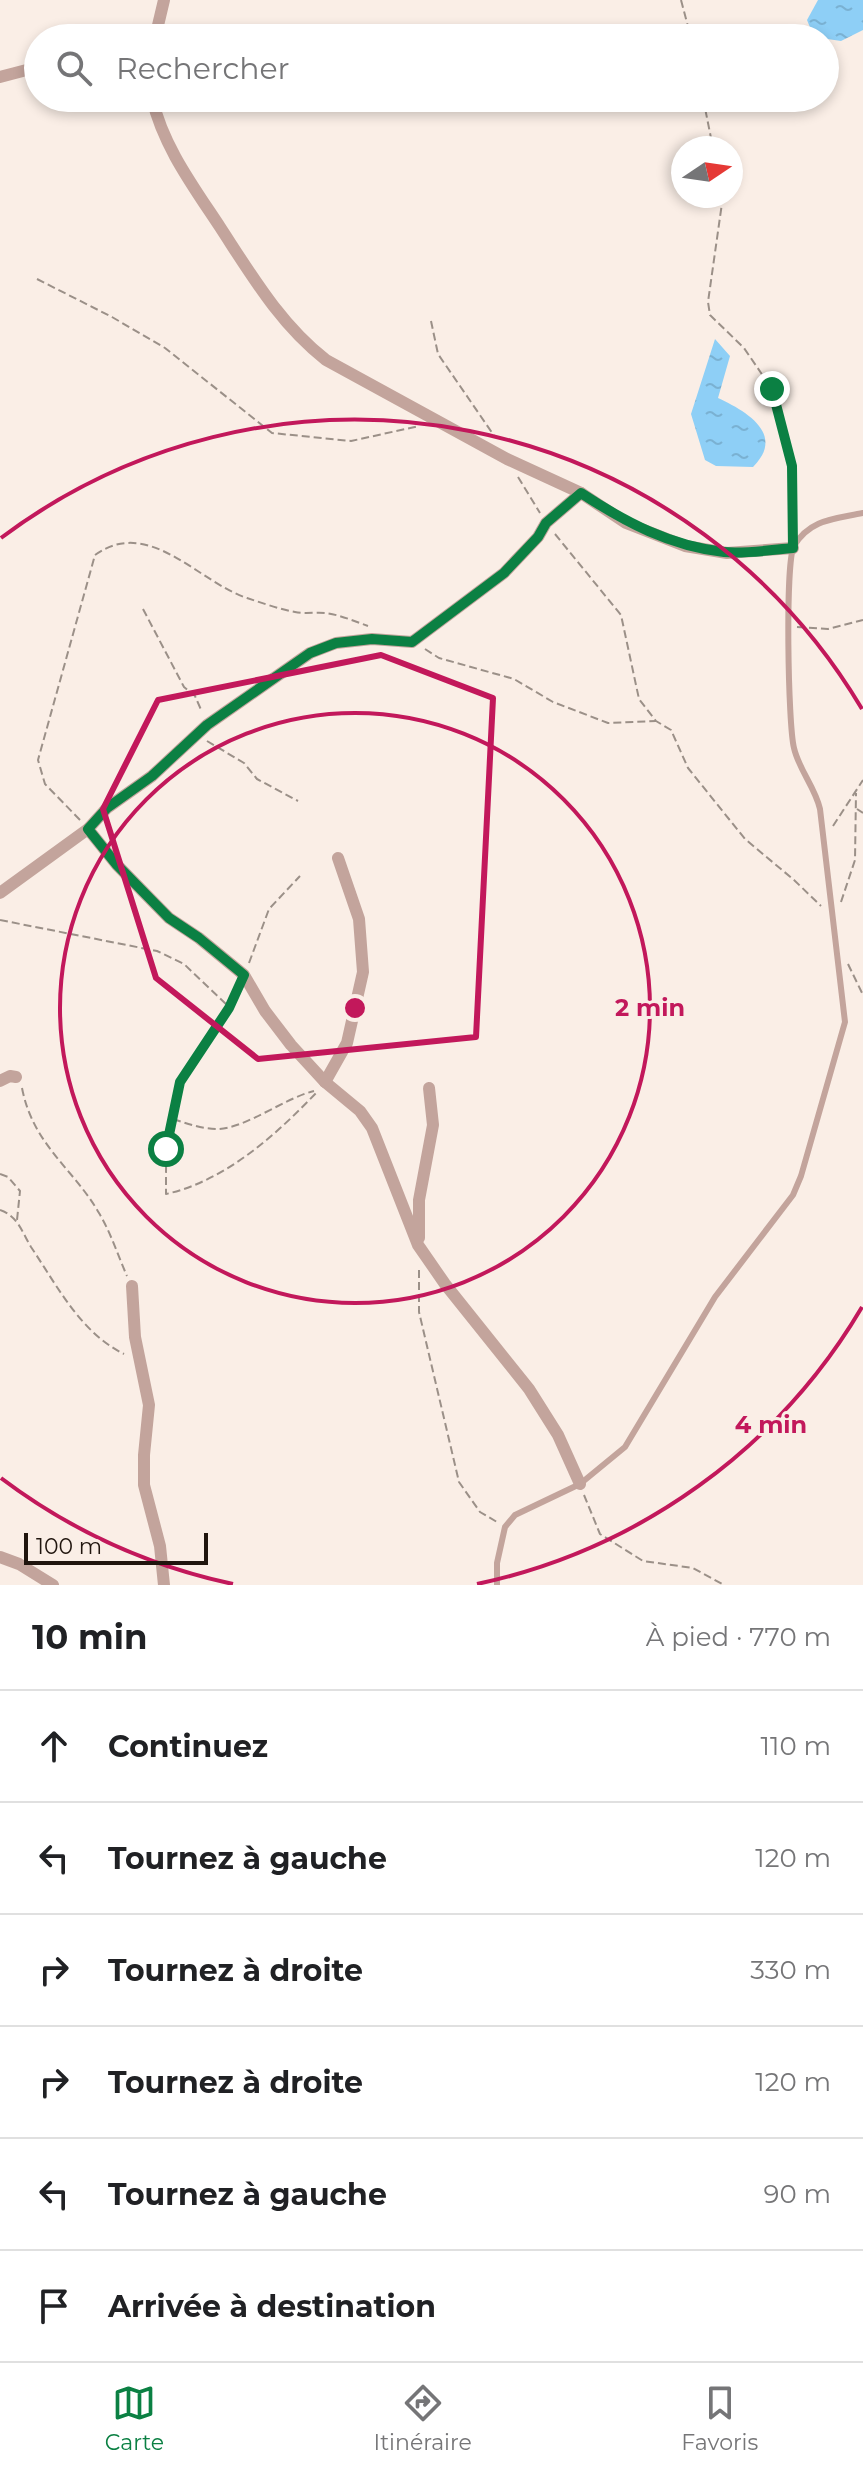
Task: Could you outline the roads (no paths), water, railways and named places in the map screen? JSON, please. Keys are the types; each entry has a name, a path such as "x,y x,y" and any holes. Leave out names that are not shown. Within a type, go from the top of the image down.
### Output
{"street":[{"path":"158,24 164,0"},
{"path":"0,77 24,71"},
{"path":"157,112 167,143 264,296 300,340 326,360 507,459 581,493 626,523 685,546 727,553 793,548"},
{"path":"0,893 88,829 107,808 152,776 207,725 310,653 336,643 372,639 412,642 504,573 538,537 546,523 581,493"},
{"path":"88,829 117,865 169,918 244,975 265,1011 291,1045 325,1082 360,1111 372,1128 418,1245 445,1284 529,1389 558,1435 580,1484"},
{"path":"325,1082 347,1043 363,972 359,919 338,858"},
{"path":"0,1081 10,1076 16,1077"},
{"path":"418,1245 419,1200 433,1125 429,1088"},
{"path":"132,1286 140,1362 149,1405 144,1485 160,1546 164,1585"},
{"path":"0,1557 19,1564 53,1585"}],"lane":[{"path":"497,1585 497,1563 505,1527 515,1515 580,1484 625,1447 715,1297 793,1195 801,1176 845,1022 818,800 801,771 793,746 789,713 789,599 793,548 815,524 863,513"}],"water":[{"path":"818,0 863,0 863,30 841,41 839,24 809,24 807,20"},
{"path":"715,339 730,356 718,398 750,417 764,434 762,455 753,467 716,466 705,460 691,414"}]}
